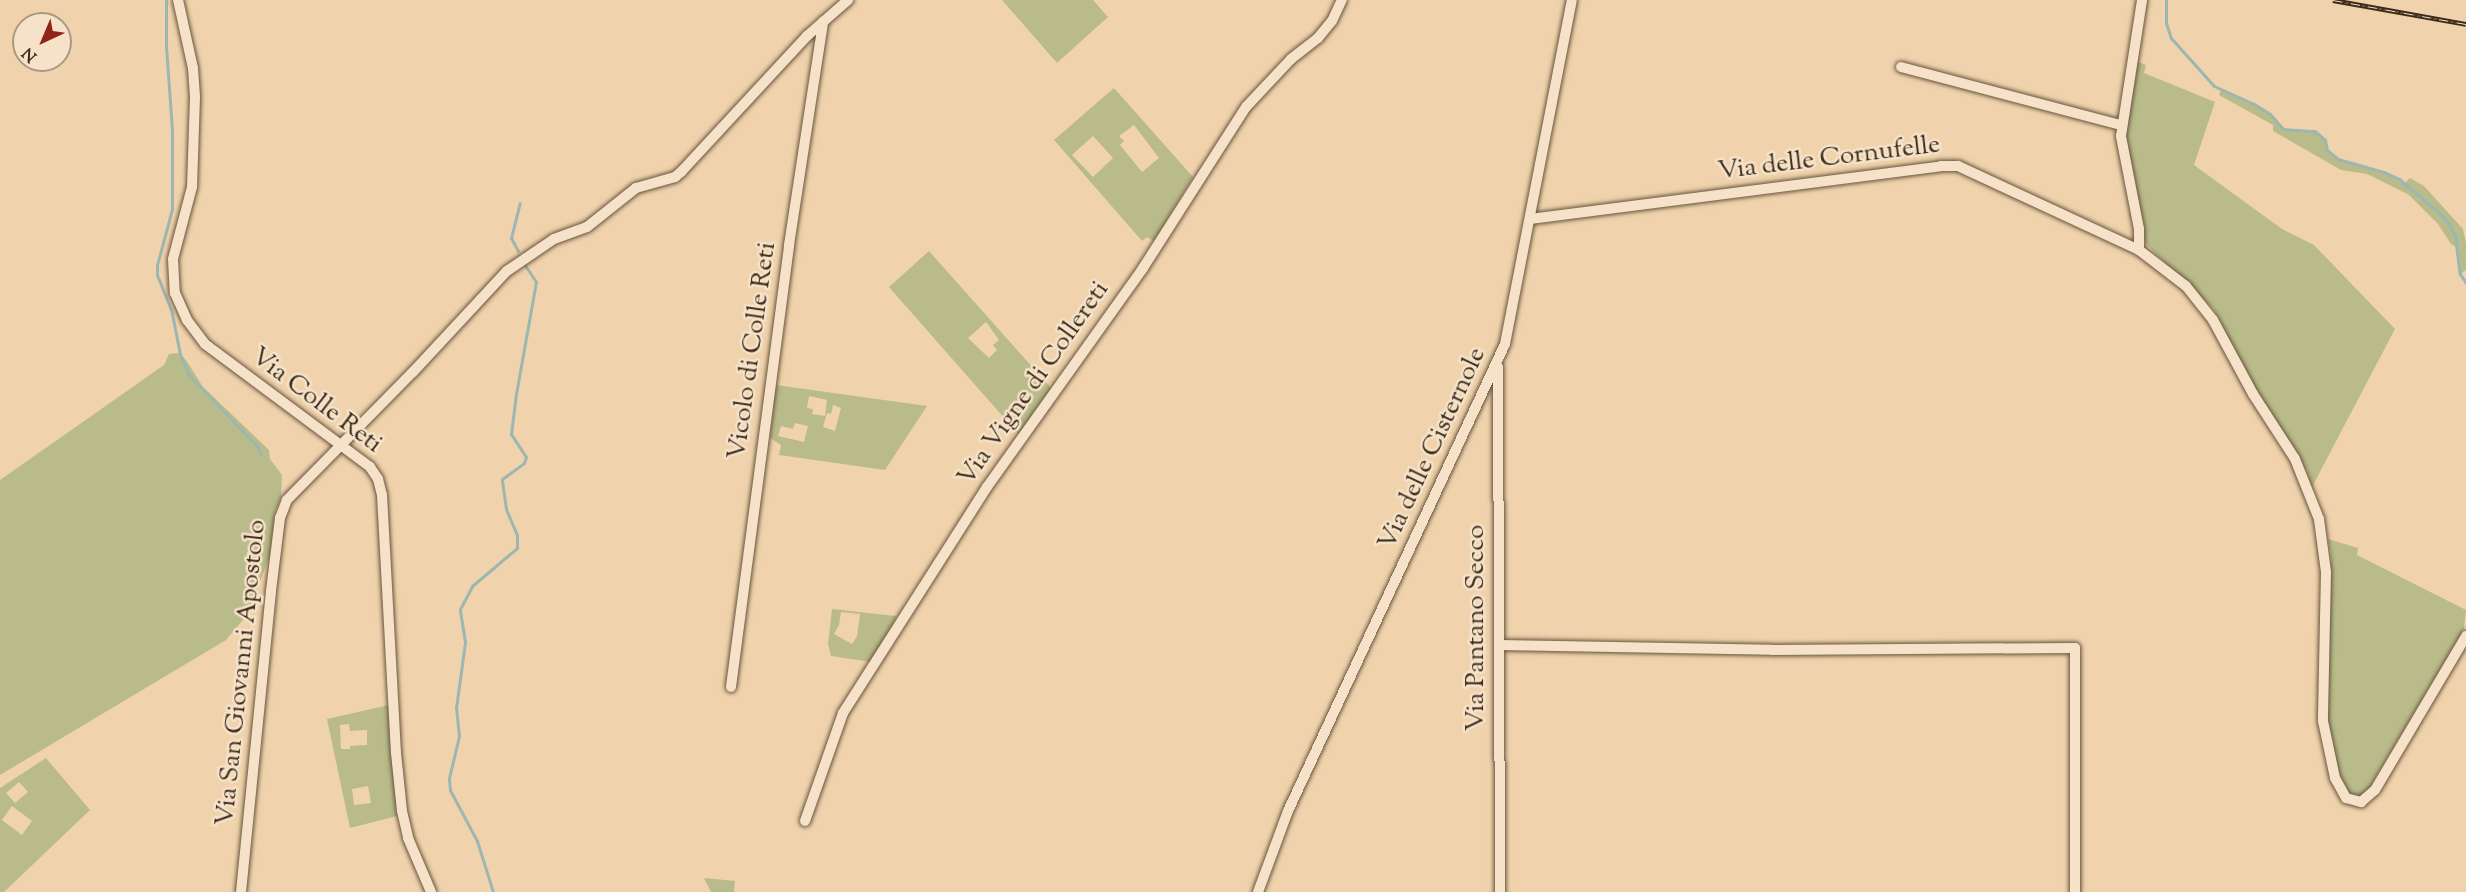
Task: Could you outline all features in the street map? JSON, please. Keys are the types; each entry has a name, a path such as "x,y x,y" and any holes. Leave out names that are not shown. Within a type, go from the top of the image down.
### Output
{"street":[{"name":"Via Colle Reti","path":"178,0 193,68 195,97 191,194 173,259 173,283 179,303 192,328 208,348 373,470 381,490 399,786 406,834 431,892"},
{"name":"Via San Giovanni Apostolo","path":"241,892 281,515 292,492 342,446 507,271 554,239 587,227 636,188 675,177 824,22 849,0"},
{"name":"Via Vigne di Collereti","path":"805,821 843,712 987,487 1143,268 1246,107 1291,59 1318,38 1332,21 1342,0"},
{"name":"Via delle Cisternole","path":"1258,892 1288,812 1506,344 1572,0"},
{"path":"2139,250 2140,233 2121,147 2121,125 2142,0"},
{"name":"Vicolo di Colle Reti","path":"731,687 789,245 824,22"},
{"path":"1901,67 2121,125"},
{"name":"Via delle Cornufelle","path":"1530,219 1941,166 1958,166 2139,250 2180,280 2206,309 2306,481 2319,519 2326,557 2322,704 2329,753 2338,788 2352,801 2366,801 2382,781 2466,636"},
{"name":"Via Pantano Secco","path":"1498,364 1500,892"},
{"path":"1499,645 1772,650 2075,648 2075,892"}],"green space":[{"path":"1002,0 1093,0 1108,17 1057,63"},
{"path":"2135,61 2146,65 2144,73 2215,102 2194,165 2282,229 2314,245 2395,329 2312,487 2307,471 2292,444 2256,394 2214,309 2146,244 2140,228 2122,143"},
{"path":"1114,88 1193,177 1154,241 1147,237 1142,241 1054,140","holes":["1134,125 1159,158 1142,172 1120,145 1124,141 1119,136","1093,136 1113,158 1093,177 1072,155"]},
{"path":"2221,90 2254,104 2270,114 2283,129 2315,131 2325,140 2327,150 2338,159 2384,172 2404,184 2410,178 2424,186 2463,229 2466,243 2466,270 2460,274 2458,248 2451,244 2438,224 2409,195 2367,174 2341,170 2273,131 2273,125 2219,95"},
{"path":"929,251 1051,388 1019,435 889,287","holes":["986,322 999,340 993,345 997,350 989,358 968,338"]},
{"path":"179,353 203,387 269,450 270,459 282,475 281,497 275,511 271,552 248,614 226,640 0,775 0,480 164,365 169,354"},
{"path":"776,385 927,406 885,470 779,455 781,445 770,438","holes":["809,396 827,400 825,416 812,414 813,409 807,408","833,405 841,408 835,431 823,427 827,413 831,414","795,423 808,426 804,442 778,436 781,426 793,429"]},
{"path":"2328,539 2358,548 2357,555 2466,610 2464,629 2367,792 2360,798 2354,797 2342,784 2329,743 2326,685 2331,553"},
{"path":"832,609 896,616 894,624 871,662 831,656 828,644","holes":["841,612 860,614 857,636 852,644 834,634 839,625"]},
{"path":"389,705 397,816 350,828 327,719","holes":["349,724 350,731 367,730 367,745 341,749 340,725","368,786 371,803 354,805 352,789"]},
{"path":"46,758 90,810 4,892 0,892 0,788","holes":["19,782 28,792 15,803 6,793","12,806 32,821 22,835 2,820"]},
{"path":"704,878 735,881 734,892 711,892"}],"waterway":[{"path":"166,0 166,46 172,129 172,209 157,265 157,275 171,309 180,354 189,375 258,447 261,454"},
{"path":"2166,0 2166,23 2171,38 2214,86 2254,104 2270,114 2283,129 2315,131 2325,140 2327,150 2338,159 2384,172 2399,179 2436,210 2449,224 2455,236 2460,274 2466,283"},
{"path":"518,251 511,238 520,203"},
{"path":"493,892 477,841 450,790 449,778 459,736 456,708 465,642 460,609 472,586 517,548 517,535 506,509 502,479 524,463 526,457 511,434 536,282 525,265"}],"railway":[{"path":"2333,0 2466,24"}]}
